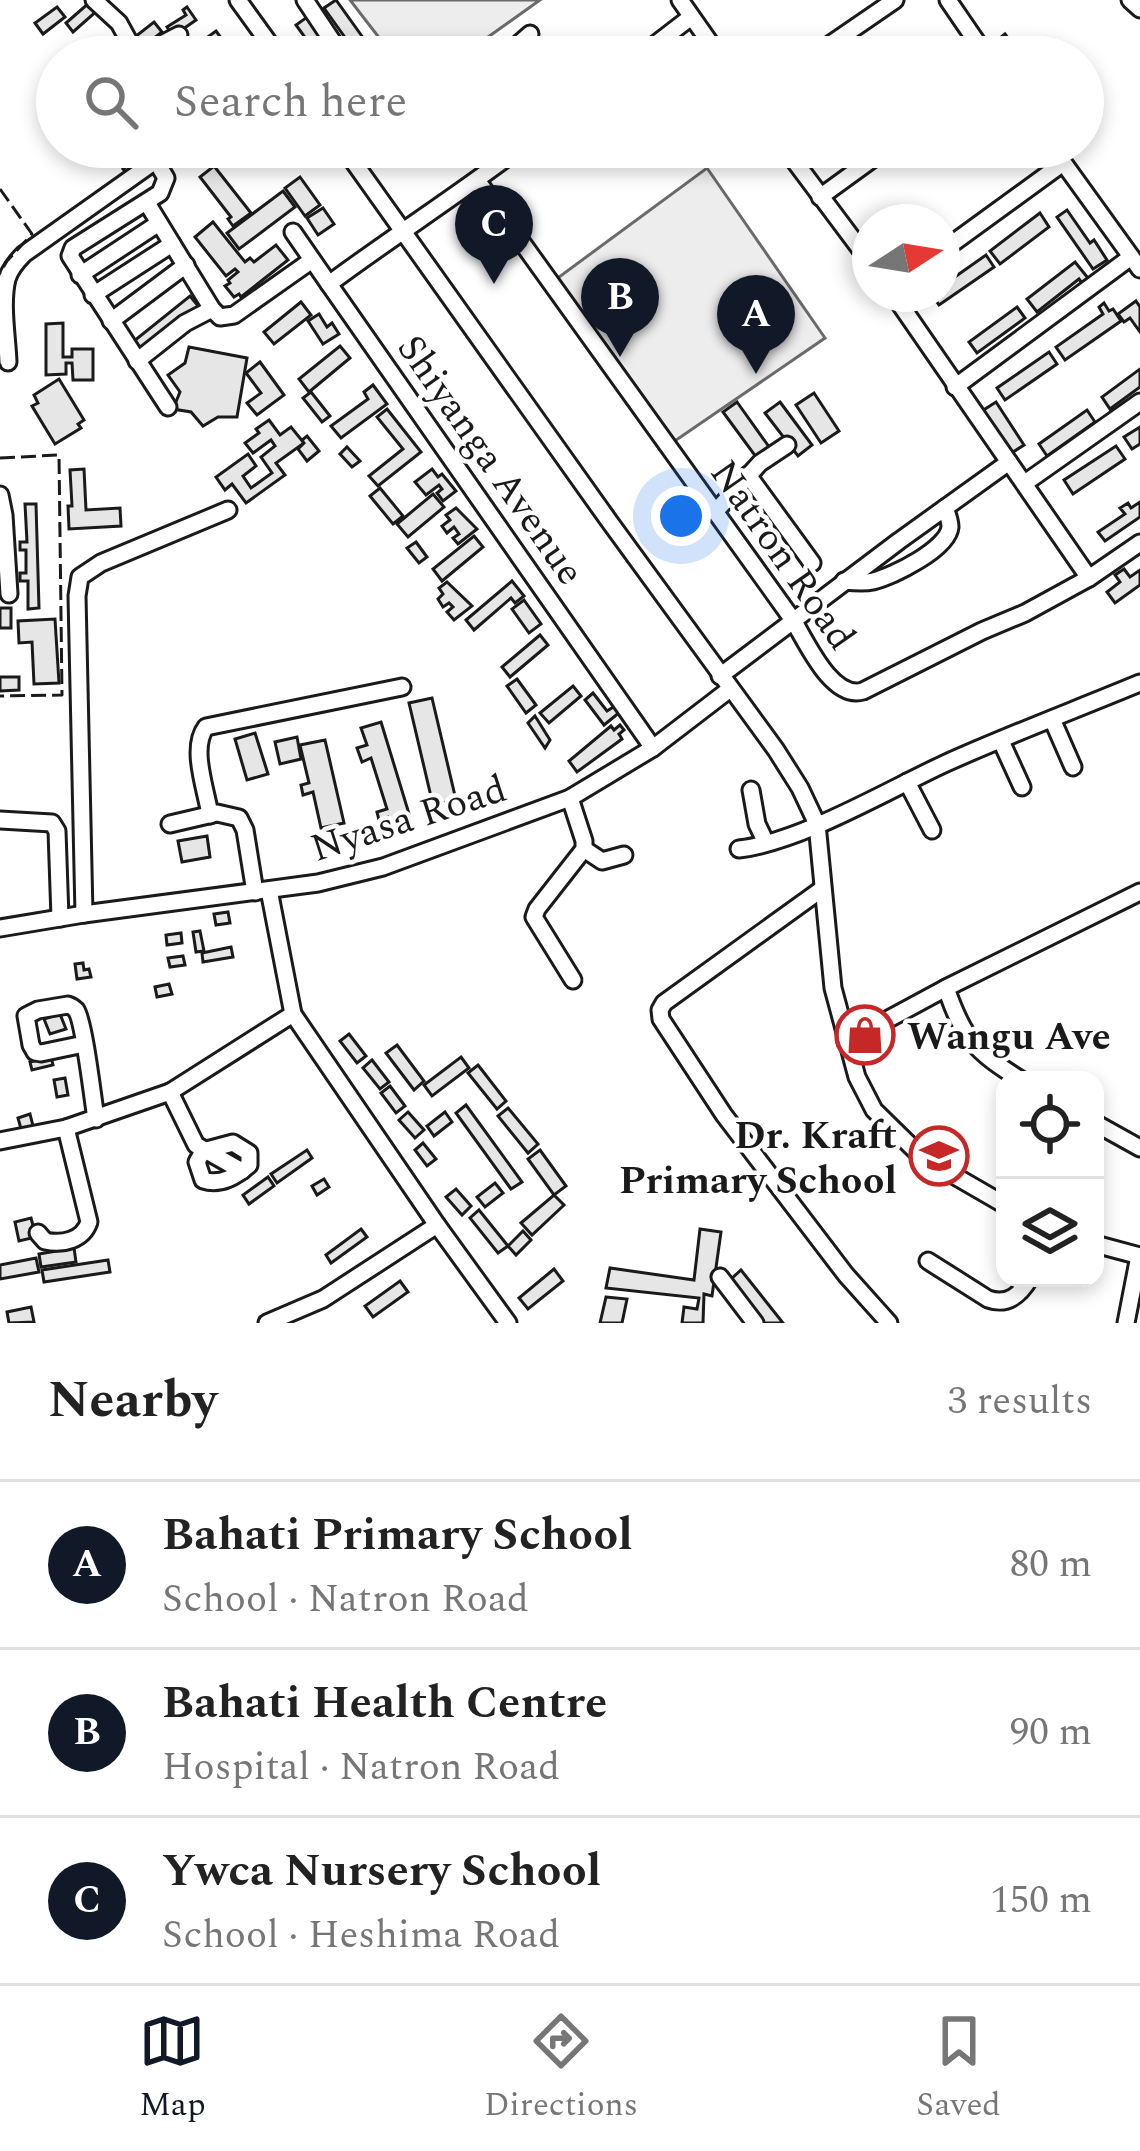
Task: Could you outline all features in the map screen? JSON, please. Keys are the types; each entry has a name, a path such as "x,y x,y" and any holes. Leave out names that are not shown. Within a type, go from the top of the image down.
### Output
{"street":[{"path":"94,0 126,36"},
{"path":"238,0 264,36"},
{"path":"305,0 329,36"},
{"path":"843,36 895,0"},
{"path":"948,0 973,36"},
{"path":"1130,0 1140,9"},
{"path":"659,36 688,6 707,36"},
{"path":"174,36 178,34"},
{"path":"8,362 5,296 13,266 146,168"},
{"path":"160,168 165,185 160,193 71,249 70,258 168,407"},
{"path":"358,168 800,788 818,824 833,988 857,1077 874,1110 922,1157 996,1200"},
{"path":"329,284 493,168"},
{"path":"799,168 852,239"},
{"path":"820,197 860,168"},
{"path":"960,238 1057,168"},
{"path":"955,387 1136,263 1066,168"},
{"name":"Natron Road","path":"478,180 837,686 855,694 1025,614 1140,543"},
{"path":"147,203 220,316 232,316 312,260"},
{"path":"80,275 159,223"},
{"name":"Shiyanga Avenue","path":"293,232 653,748"},
{"path":"93,295 172,244"},
{"path":"110,321 186,265"},
{"path":"137,361 185,323 212,309"},
{"path":"905,312 1089,578"},
{"path":"1025,483 1140,402"},
{"path":"715,512 748,475 787,445"},
{"name":"Nyasa Road","path":"0,928 318,883 383,867 570,798 653,748 793,620 1009,462"},
{"path":"748,475 812,563"},
{"path":"0,495 9,594"},
{"path":"844,581 873,581 937,548 949,533 945,508"},
{"path":"84,914 80,577 101,563 228,510"},
{"path":"739,849 818,824 1000,740 1140,683"},
{"path":"210,815 199,736 206,727 402,688"},
{"path":"1052,719 1073,767"},
{"path":"1000,740 1022,787"},
{"path":"907,782 932,830"},
{"path":"751,790 766,843"},
{"path":"570,798 584,849 534,915 573,980"},
{"path":"170,824 210,815 233,815 243,824 293,1014 508,1323"},
{"path":"0,820 52,823 57,831 60,918"},
{"path":"584,849 602,861 624,855"},
{"path":"822,889 664,1003 661,1019 724,1115 846,1275 889,1323"},
{"path":"846,1042 1140,892"},
{"path":"946,988 971,1043 1007,1071"},
{"path":"0,1141 66,1129 170,1092 293,1014"},
{"path":"84,1044 96,1119"},
{"path":"170,1092 193,1141 242,1172 208,1183 197,1162 203,1151"},
{"path":"1104,1128 1140,1148"},
{"path":"38,1233 54,1243 67,1241 77,1238 89,1222 66,1129"},
{"path":"267,1323 322,1299 437,1225"},
{"path":"1104,1246 1139,1256 1126,1323"},
{"path":"928,1261 999,1303 1025,1287"},
{"path":"720,1276 754,1323"}],"shaded area":[{"path":"350,0 540,0 489,36 378,36"},
{"path":"707,168 825,338 669,445 555,280"}],"building":[{"path":"336,0 362,36 344,36 324,8"},
{"path":"90,2 98,10 73,32 66,23"},
{"path":"57,7 65,17 43,34 35,23"},
{"path":"187,7 196,20 173,36 167,27 186,15"},
{"path":"310,15 325,36 304,36 296,25"},
{"path":"154,22 162,32 157,36 136,36"},
{"path":"216,168 251,213 233,226 200,177"},
{"path":"300,177 320,205 305,216 285,188"},
{"path":"283,191 295,207 239,249 227,233"},
{"path":"323,208 334,224 318,235 307,218"},
{"path":"1067,210 1107,260 1093,269 1057,217"},
{"path":"1040,213 1049,227 1000,264 990,251"},
{"path":"213,222 245,262 250,258 254,262 276,245 288,260 241,297 234,297 225,286 238,272 235,269 226,276 195,237"},
{"path":"986,255 994,267 960,290 960,273"},
{"path":"1075,262 1088,278 1082,283 1079,279 1037,312 1027,299"},
{"path":"190,296 199,307 138,356 129,345"},
{"path":"1136,301 1140,332 1130,318 1124,322 1118,314"},
{"path":"301,302 311,315 274,344 264,332"},
{"path":"1104,303 1121,321 1065,360 1056,347 1103,314 1099,307"},
{"path":"1017,307 1025,318 977,353 969,342"},
{"path":"319,314 339,334 323,344 308,321"},
{"path":"63,323 63,357 72,357 72,349 93,349 93,380 73,380 72,363 66,363 66,374 46,375 46,324"},
{"path":"340,346 350,358 309,392 299,379"},
{"path":"189,347 247,358 237,417 218,417 203,426 191,412 173,409 180,392 168,375 185,363"},
{"path":"1049,352 1057,364 1005,400 997,388"},
{"path":"260,362 284,395 257,415 247,403 261,393 246,373"},
{"path":"1140,369 1140,387 1110,409 1102,397"},
{"path":"59,379 84,420 78,424 81,428 55,444 32,406 38,403 34,395"},
{"path":"373,385 387,404 341,438 331,426 368,399 364,392"},
{"path":"311,392 330,416 322,422 303,398"},
{"path":"814,393 839,431 821,443 796,405"},
{"path":"737,402 772,451 759,461 723,412"},
{"path":"780,402 812,445 798,456 765,413"},
{"path":"996,402 1024,445 1010,454 982,411"},
{"path":"387,409 421,452 378,486 369,476 403,449 377,417"},
{"path":"1087,410 1095,422 1047,456 1039,444"},
{"path":"269,420 280,435 291,427 304,443 276,463 285,475 246,503 232,484 225,490 216,477 248,454 256,466 243,476 251,488 272,473 261,457 275,446 271,440 253,453 245,443"},
{"path":"1140,427 1140,444 1132,449 1124,437"},
{"path":"307,436 319,451 307,461 298,449"},
{"path":"1116,446 1125,459 1073,494 1064,480"},
{"path":"347,447 360,461 352,467 340,454"},
{"path":"84,469 86,510 120,508 121,526 69,529 70,470"},
{"path":"432,469 456,491 443,501 437,493 442,489 439,485 426,495 415,482"},
{"path":"380,488 403,516 393,524 370,496"},
{"path":"433,494 444,507 408,537 397,524"},
{"path":"1140,502 1140,517 1105,541 1098,532 1125,514 1120,508"},
{"path":"25,504 36,504 39,608 28,609 28,581 20,581 20,573 26,573 26,550 20,550 20,542 27,542"},
{"path":"456,508 477,529 458,544 454,527 447,533 442,526"},
{"path":"474,536 483,547 442,581 433,569"},
{"path":"416,542 427,557 419,563 407,548"},
{"path":"1124,569 1130,577 1140,570 1140,585 1115,603 1107,592 1120,582 1115,575"},
{"path":"512,581 524,596 515,603 511,598 474,630 466,620"},
{"path":"447,582 472,606 454,620 447,612 453,607 449,603 443,607 438,599 443,594 439,588"},
{"path":"524,600 541,624 529,633 512,609"},
{"path":"0,608 11,608 11,628 0,628"},
{"path":"55,619 59,683 34,684 32,642 19,643 18,621"},
{"path":"540,635 548,645 510,677 502,667"},
{"path":"0,677 19,677 19,690 0,691"},
{"path":"517,679 536,705 526,713 507,686"},
{"path":"573,686 581,696 549,723 540,713"},
{"path":"593,693 607,711 615,706 620,712 604,725 585,700"},
{"path":"432,698 456,800 433,805 409,703"},
{"path":"535,716 550,740 545,748 528,723"},
{"path":"381,722 410,817 390,823 388,817 379,820 377,812 387,809 371,758 362,762 357,748 367,745 361,728"},
{"path":"620,725 622,739 577,772 569,761 611,726 614,730"},
{"path":"255,733 268,774 247,780 235,739"},
{"path":"297,737 301,759 280,764 275,742"},
{"path":"325,740 344,823 321,828 313,792 303,795 301,785 309,783 300,745"},
{"path":"207,836 210,857 182,862 178,841"},
{"path":"228,912 230,923 216,925 214,914"},
{"path":"200,931 204,951 196,952 193,932"},
{"path":"181,933 182,943 167,945 166,935"},
{"path":"231,947 233,957 203,962 202,953"},
{"path":"183,956 185,965 170,967 168,958"},
{"path":"83,963 91,977 77,979 75,964"},
{"path":"169,984 172,994 157,997 155,987"},
{"path":"60,1014 66,1029 50,1034 44,1019"},
{"path":"349,1034 366,1056 357,1063 340,1041"},
{"path":"397,1045 424,1081 414,1090 386,1053"},
{"path":"51,1057 53,1065 32,1070 30,1062"},
{"path":"461,1057 469,1068 432,1096 424,1085"},
{"path":"372,1060 389,1082 380,1089 363,1068"},
{"path":"478,1065 506,1101 497,1109 468,1073"},
{"path":"65,1078 68,1095 57,1097 54,1080"},
{"path":"390,1086 405,1106 396,1113 381,1093"},
{"path":"466,1105 522,1182 511,1189 456,1113"},
{"path":"508,1108 538,1144 528,1153 498,1116"},
{"path":"408,1112 424,1130 415,1138 399,1120"},
{"path":"445,1112 452,1122 434,1136 427,1126"},
{"path":"30,1114 33,1126 21,1129 18,1118"},
{"path":"423,1143 436,1159 427,1166 415,1150"},
{"path":"307,1150 312,1158 277,1183 271,1174"},
{"path":"540,1150 566,1186 554,1195 528,1159"},
{"path":"268,1177 274,1186 249,1204 243,1195"},
{"path":"324,1179 329,1187 317,1195 312,1186"},
{"path":"495,1183 503,1193 485,1207 477,1197"},
{"path":"456,1189 471,1206 462,1215 446,1197"},
{"path":"554,1195 564,1205 532,1235 521,1223"},
{"path":"479,1210 508,1246 498,1253 470,1218"},
{"path":"31,1218 36,1237 19,1241 15,1222"},
{"path":"361,1229 367,1237 331,1263 326,1255"},
{"path":"700,1229 721,1232 712,1296 704,1294 703,1323 682,1323 684,1307 697,1309 699,1298 606,1288 610,1268 694,1280"},
{"path":"523,1231 531,1240 516,1255 508,1246"},
{"path":"74,1248 76,1262 41,1267 39,1254"},
{"path":"36,1258 39,1272 0,1279 0,1265"},
{"path":"108,1260 110,1272 44,1282 42,1270"},
{"path":"554,1269 563,1281 528,1309 519,1298"},
{"path":"741,1270 783,1323 764,1323 730,1280"},
{"path":"400,1281 408,1292 373,1317 365,1306"},
{"path":"606,1297 627,1299 622,1323 600,1323"},
{"path":"31,1307 34,1322 9,1323 7,1312"}],"fence":[{"path":"0,189 32,234 0,273"},
{"path":"0,458 59,455 62,695 0,696"}],"place":[{"name":"Ywca Nursery School","path":"494,284"},
{"name":"Bahati Health Centre","path":"620,357"},
{"name":"Bahati Primary School","path":"756,374"},
{"name":"Wangu Ave","path":"865,1035"},
{"name":"Dr. Kraft Primary School","path":"939,1156"}]}
